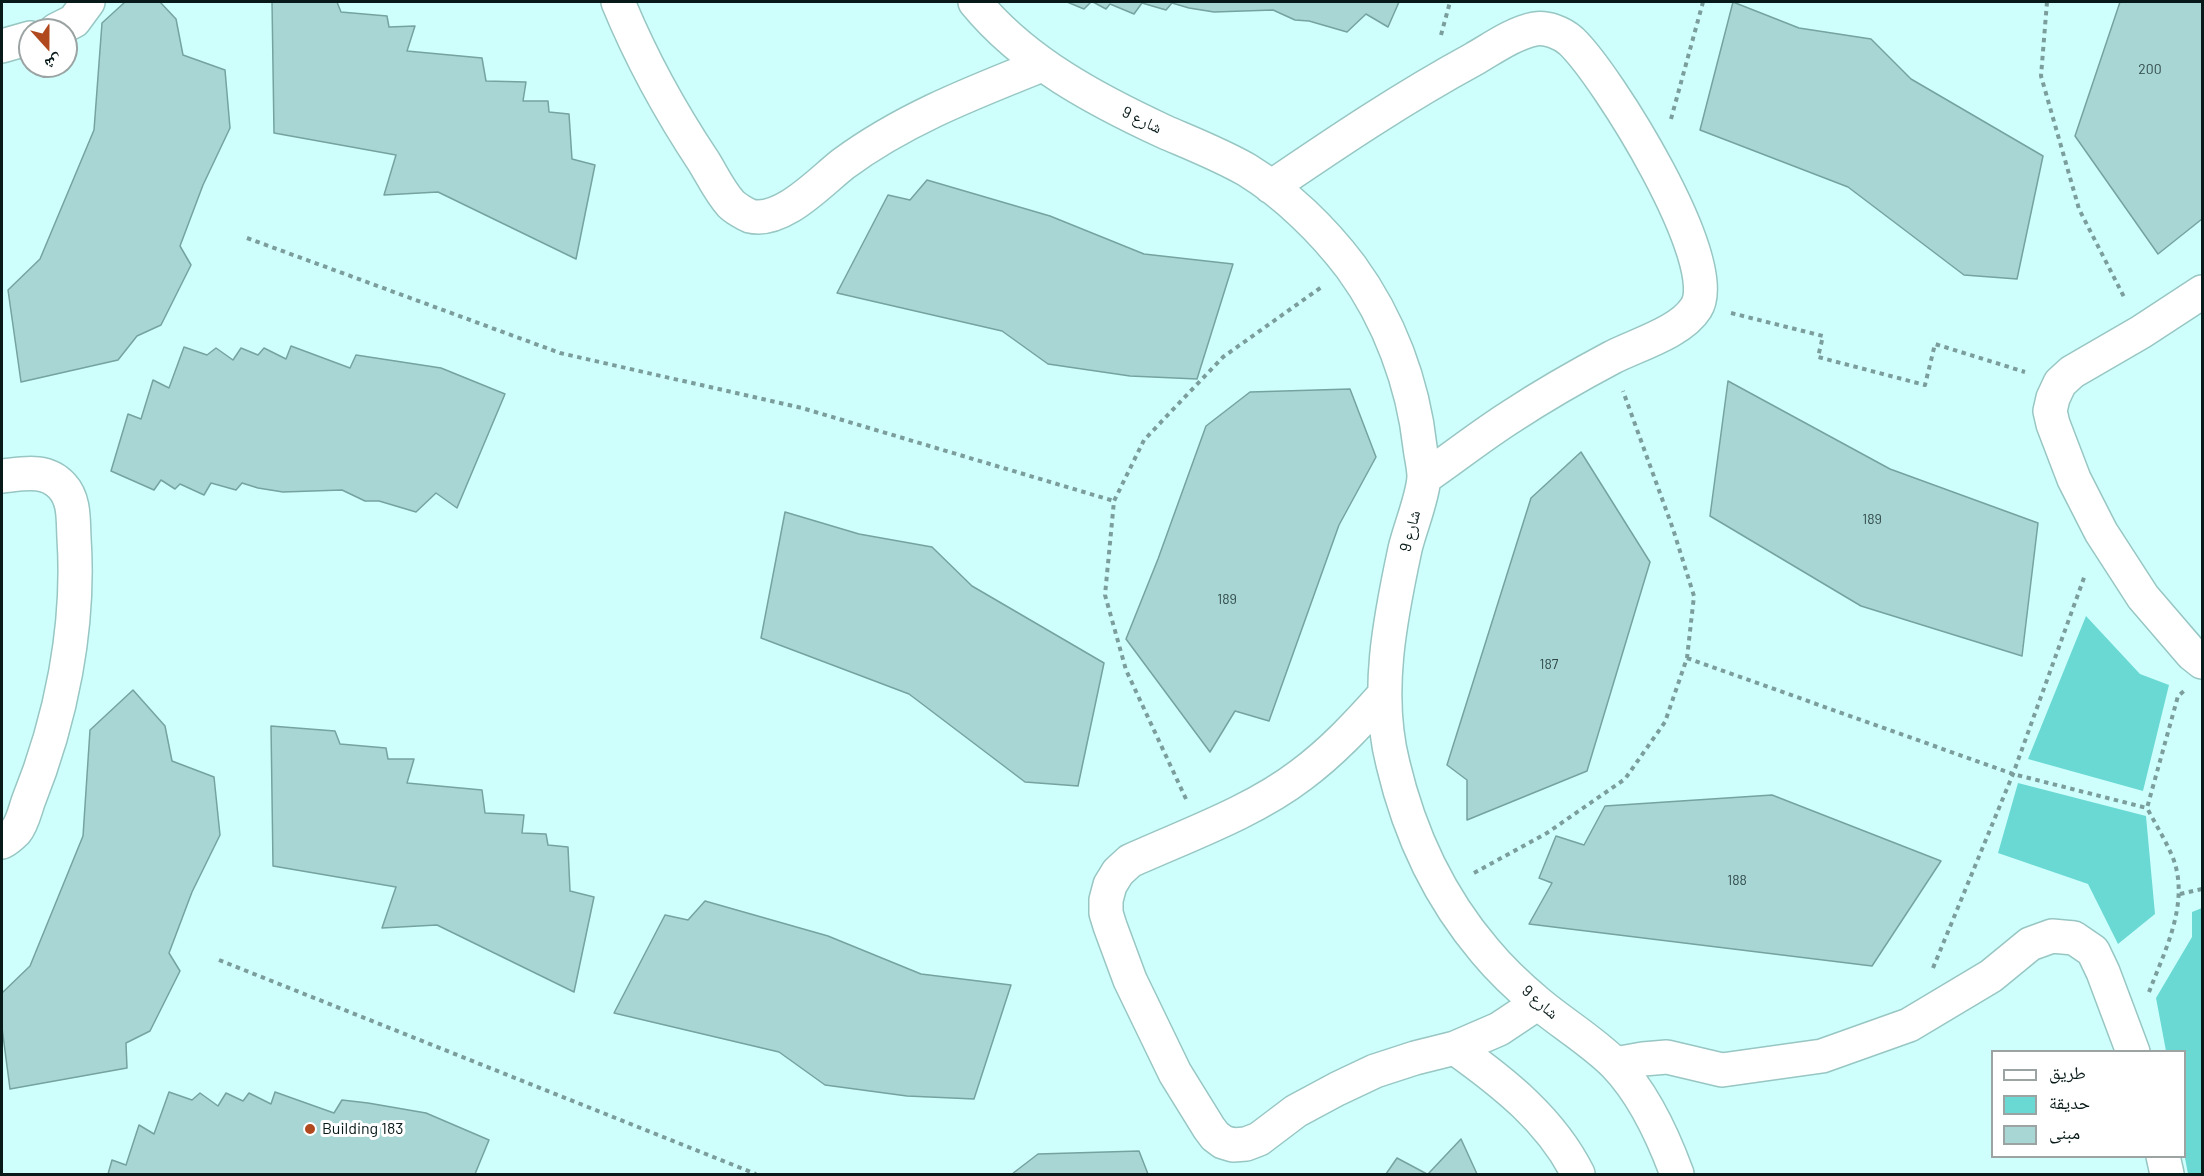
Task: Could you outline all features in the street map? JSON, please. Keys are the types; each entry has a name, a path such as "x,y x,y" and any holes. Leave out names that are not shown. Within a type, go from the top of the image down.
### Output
{"street":[{"path":"76,18 88,2"},
{"path":"618,2 652,75 683,130 732,205 751,216 772,216 792,205 844,164 896,130 949,102 1042,65"},
{"name":"شارع 9","path":"975,2 1042,65 1123,111 1233,162 1271,187 1315,226 1351,267 1381,315 1403,368 1418,422 1424,478 1405,549 1392,620 1383,696 1392,761 1411,828 1442,891 1485,951 1538,1003 1615,1064 1641,1098 1669,1152 1677,1174"},
{"path":"1271,187 1355,130 1426,86 1520,34 1537,28 1555,31 1571,40 1619,103 1658,168 1680,217 1702,287 1698,305 1689,318 1676,327 1612,358 1512,416 1424,478"},
{"path":"2,46 18,41"},
{"path":"2194,676 2192,654 2143,597 2101,532 2074,479 2050,411 2060,383 2072,372 2141,332 2202,292"},
{"path":"2,476 35,473 49,476 61,485 72,507 75,551 70,644 58,708 41,771 16,830 2,842"},
{"path":"1383,696 1344,739 1300,776 1246,808 1130,861 1118,872 1110,885 1106,900 1106,914 1130,981 1154,1034 1175,1073 1215,1136 1233,1144 1246,1143 1259,1139 1296,1111 1337,1089 1375,1071 1455,1048 1499,1029 1538,1003"},
{"path":"1615,1064 1667,1057 1722,1070 1822,1056 1909,1025 1991,976 2030,944 2052,936 2074,938 2093,951 2132,1046"},
{"path":"1455,1048 1501,1081 1541,1120 1578,1174"},
{"path":"2163,1158 2167,1174"}],"path":[{"path":"1658,168 1703,2"},
{"path":"2047,2 2041,76 2079,209 2141,332"},
{"path":"247,238 560,353 802,408 1114,501"},
{"path":"1200,830 1126,670 1105,595 1114,501 1144,440 1223,357 1351,267"},
{"path":"1698,305 1823,336 1818,357 1925,386 1935,344 2060,383"},
{"path":"1442,891 1547,833 1624,779 1665,722 1687,658 1694,596 1673,529 1612,358"},
{"path":"1932,971 2013,774 2101,532"},
{"path":"1687,658 2013,774 2147,808"},
{"path":"2132,1046 2172,932 2180,894 2173,859 2147,808 2178,696 2194,676"},
{"path":"2180,894 2202,889"},
{"path":"219,960 756,1174"}],"green space":[{"path":"2086,616 2140,674 2169,685 2143,791 2028,759"},
{"path":"2018,783 2146,816 2155,914 2118,944 2088,884 1998,853"},
{"path":"2202,908 2202,1174 2188,1174 2185,1158 2186,1050 2166,1050 2156,998 2192,937 2192,912"}],"building":[{"path":"125,2 160,2 176,19 183,55 225,70 230,128 203,185 180,246 191,265 161,325 137,336 118,360 21,382 8,290 40,259 94,130 102,23"},
{"path":"272,2 337,2 341,12 387,16 389,27 415,26 407,51 482,58 486,81 526,82 523,101 548,101 549,112 569,114 572,159 595,165 576,259 438,192 384,195 396,155 274,133"},
{"path":"1067,2 1091,2 1084,9"},
{"path":"1093,2 1399,2 1388,27 1366,14 1347,32 1309,21 1295,20 1273,10 1214,12 1172,3 1166,10 1142,3 1134,14 1110,4 1106,9"},
{"path":"1733,2 1799,28 1871,39 1911,79 2043,156 2017,279 1964,275 1848,187 1700,130"},
{"path":"2120,2 2202,2 2202,219 2158,254 2075,136"},
{"path":"927,180 1050,216 1144,254 1233,264 1197,379 1130,376 1048,364 1002,331 837,293 888,195 910,200"},
{"path":"291,346 350,368 356,355 441,368 505,394 457,508 436,493 416,512 379,501 365,501 342,490 283,492 242,483 236,490 211,483 204,495 180,484 175,489 161,480 154,490 111,471 128,414 141,419 153,380 169,388 184,347 207,355 216,348 233,360 241,348 258,355 264,348 286,359"},
{"path":"1728,381 1890,469 2038,523 2022,656 1861,606 1710,516"},
{"path":"1350,389 1376,457 1339,525 1269,721 1235,711 1210,752 1126,639 1158,559 1206,426 1250,392"},
{"path":"1581,452 1650,562 1587,771 1467,820 1467,780 1447,765 1531,498"},
{"path":"785,512 859,534 932,547 972,586 1104,663 1078,786 1025,782 909,694 761,638"},
{"path":"133,690 165,726 172,761 214,777 220,835 192,892 169,953 180,971 150,1031 126,1043 127,1068 10,1089 2,1028 2,993 30,966 83,836 90,730"},
{"path":"271,726 335,731 340,744 386,748 388,759 414,759 407,783 482,790 485,813 524,815 522,833 546,834 548,845 568,847 570,891 594,897 574,992 437,925 382,928 396,887 273,866"},
{"path":"1772,795 1941,861 1872,966 1529,924 1552,883 1539,878 1556,836 1584,845 1605,806"},
{"path":"705,901 828,936 921,974 1011,985 974,1099 907,1096 825,1085 779,1052 614,1013 665,915 688,920"},
{"name":"Building 183","path":"169,1092 192,1100 200,1093 218,1106 226,1093 243,1101 249,1093 271,1104 275,1092 334,1113 342,1100 368,1103 426,1113 489,1140 475,1174 108,1174 112,1160 126,1165 139,1125 154,1134"},
{"path":"1461,1139 1477,1174 1428,1174"},
{"path":"1139,1151 1148,1174 1012,1174 1038,1154"},
{"path":"1397,1158 1427,1174 1386,1174"}],"place":[{"name":"Building 183","path":"310,1129"}]}
